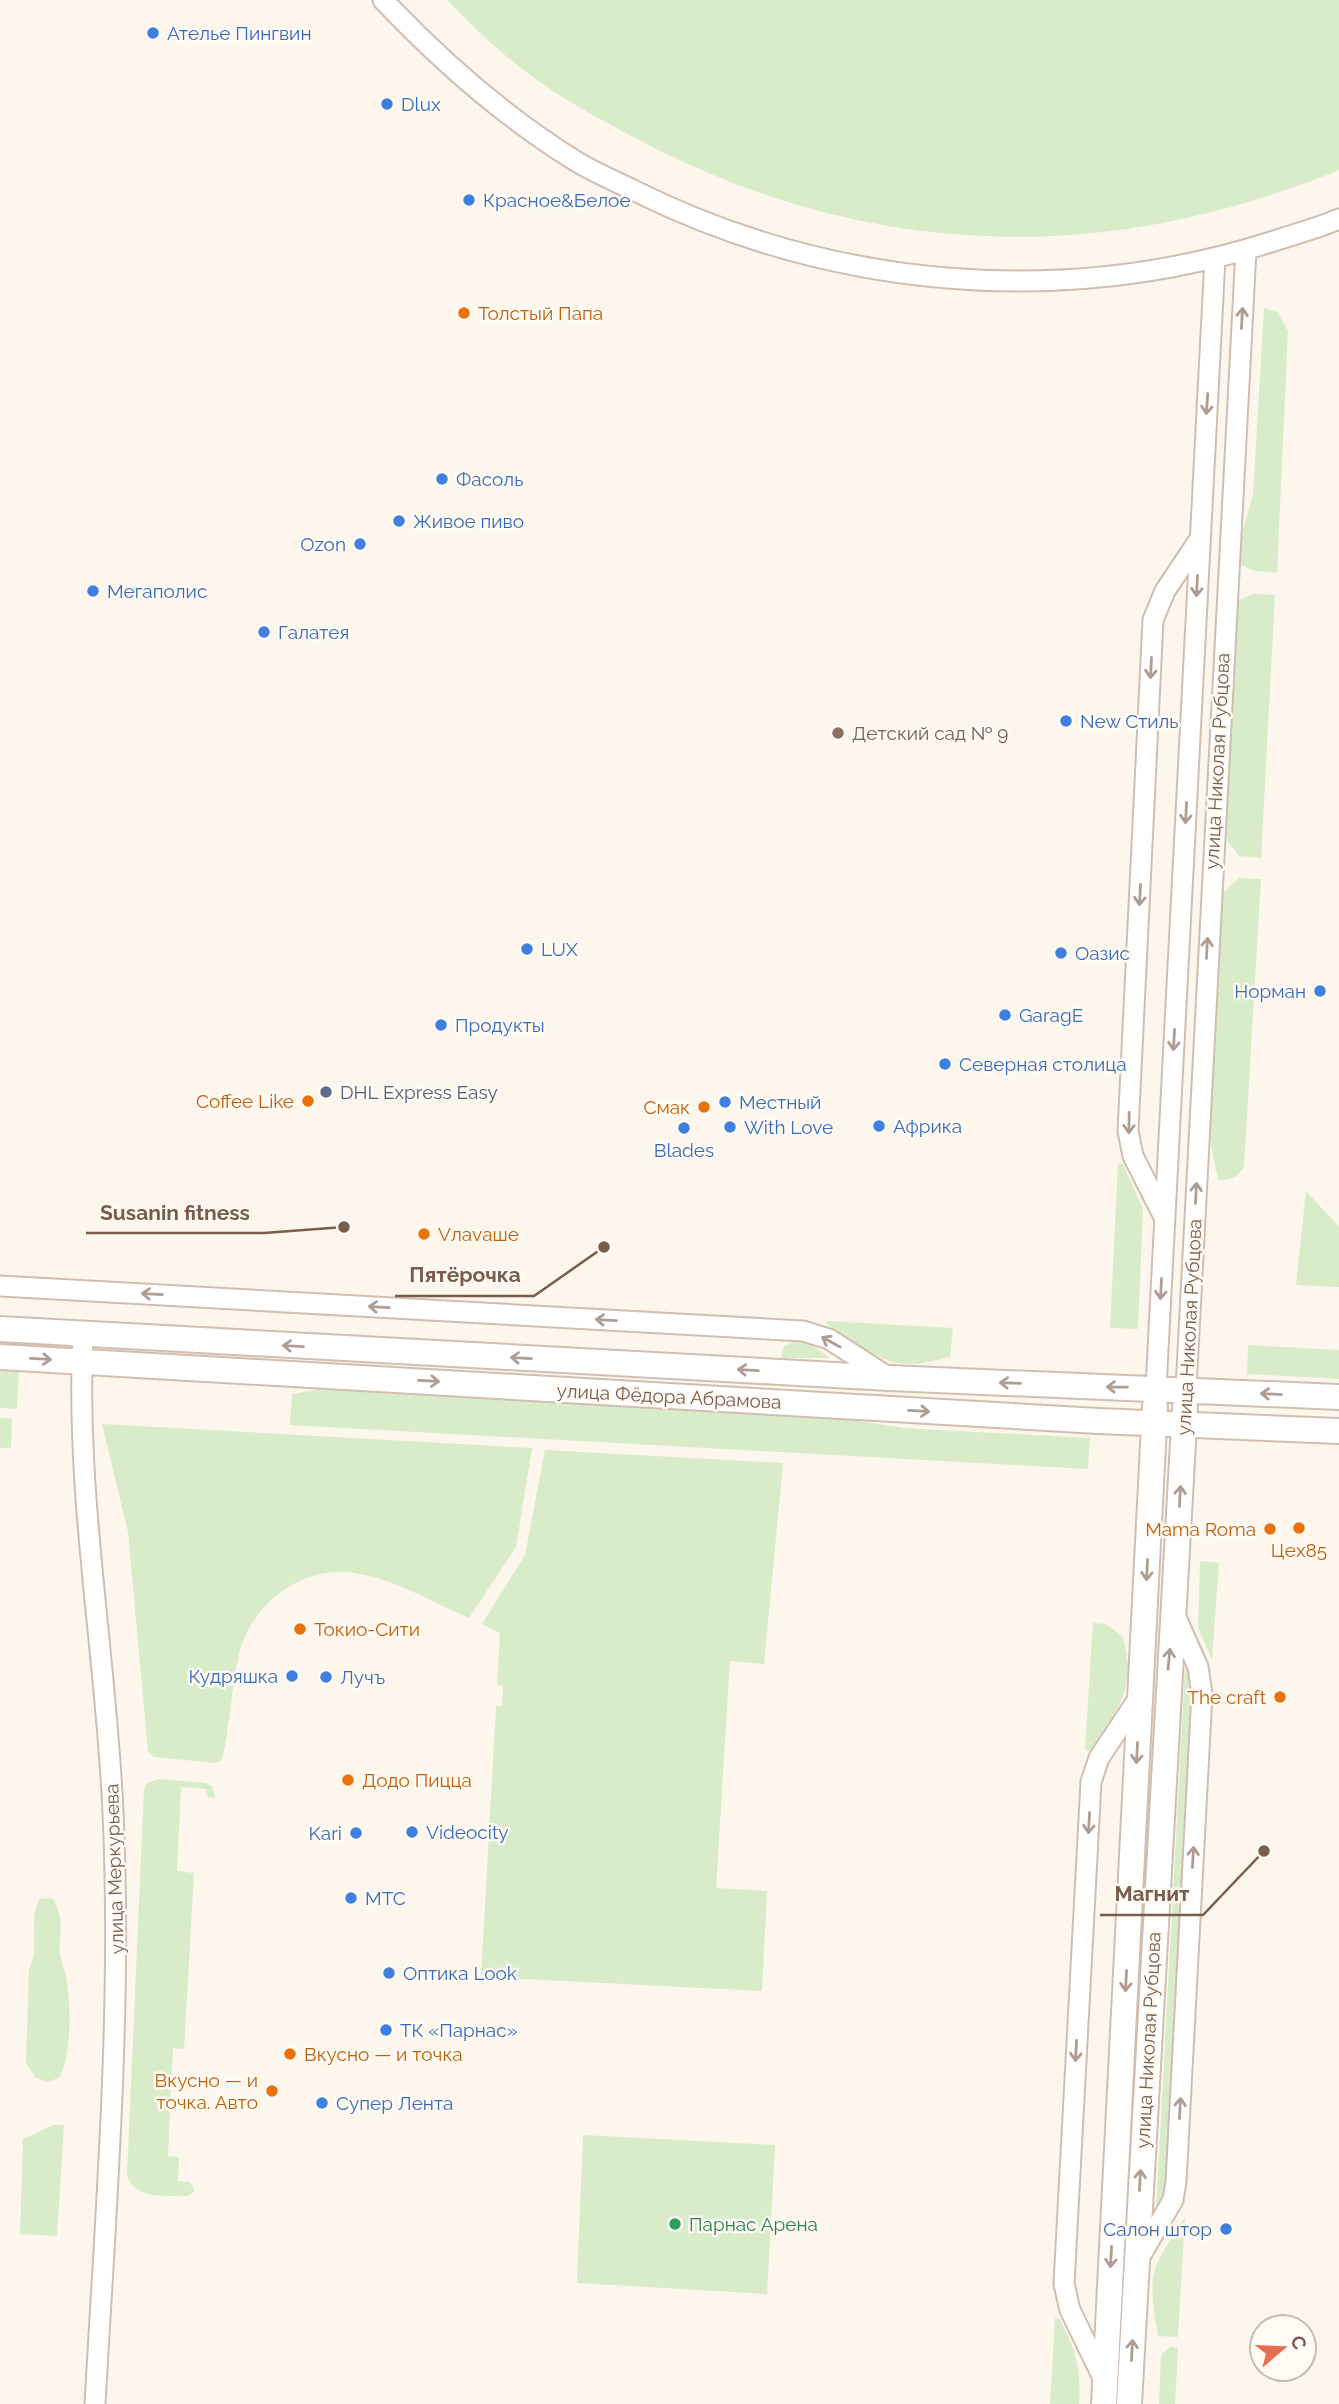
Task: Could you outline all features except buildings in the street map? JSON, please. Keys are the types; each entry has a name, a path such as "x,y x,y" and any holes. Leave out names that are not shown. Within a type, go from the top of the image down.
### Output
{"street":[{"path":"383,0 475,89 574,160 662,204 742,236 876,270 936,279 996,282 1108,278 1215,258 1339,219"},
{"name":"улица Николая Рубцова","path":"1129,2404 1246,250"},
{"name":"улица Николая Рубцова","path":"1104,2393 1215,258"},
{"path":"1165,1220 1133,1156 1128,1131 1153,620 1165,591 1200,539"},
{"path":"0,1286 803,1331 829,1339 889,1378"},
{"name":"улица Фёдора Абрамова","path":"0,1329 889,1378 1339,1397"},
{"name":"улица Меркурьева","path":"83,1334 81,1455 110,1761 117,1958 94,2404"},
{"name":"улица Фёдора Абрамова","path":"0,1357 1339,1432"},
{"path":"1136,2264 1169,2207 1176,2182 1202,1695 1198,1667 1174,1613"},
{"path":"1104,2393 1070,2310 1064,2284 1065,2256 1091,1782 1099,1758 1140,1696"}],"green space":[{"path":"447,0 1339,0 1339,170 1251,201 1163,223 1076,234 988,236 901,228 814,210 728,181 643,142 554,92 520,68"},
{"path":"1264,308 1278,312 1288,331 1277,573 1255,571 1237,563 1239,543 1253,495"},
{"path":"1253,594 1275,595 1261,858 1239,856 1224,836 1235,602"},
{"path":"1239,878 1261,879 1244,1167 1233,1178 1218,1180 1209,1137 1220,896"},
{"path":"1118,1164 1123,1164 1143,1209 1138,1329 1110,1328"},
{"path":"1306,1191 1339,1227 1339,1287 1296,1285"},
{"path":"827,1321 953,1328 950,1357 917,1364 896,1363 865,1349 827,1324"},
{"path":"793,1342 810,1344 830,1358 781,1358 784,1346"},
{"path":"1248,1345 1339,1350 1339,1379 1247,1374"},
{"path":"0,1367 19,1368 17,1409 0,1408"},
{"path":"337,1386 802,1412 904,1428 1090,1438 1088,1469 290,1425 292,1394"},
{"path":"0,1418 12,1419 11,1448 0,1448"},
{"path":"102,1424 532,1448 516,1547 469,1618 374,1577 340,1572 301,1580 269,1603 246,1635 236,1667 222,1760 216,1763 154,1757 148,1751 128,1532"},
{"path":"545,1450 783,1463 764,1664 730,1661 716,1888 767,1891 762,1991 481,1977 496,1706 502,1706 503,1686 497,1685 500,1633 482,1624 525,1555"},
{"path":"1200,1561 1219,1563 1212,1659 1198,1628"},
{"path":"1093,1623 1106,1624 1123,1637 1128,1671 1122,1698 1090,1751 1085,1750"},
{"path":"1185,1667 1193,1690 1167,2187 1165,2198 1156,2211"},
{"path":"158,1779 206,1783 212,1786 215,1798 208,1797 206,1789 181,1787 177,1871 194,1873 184,2049 173,2048 168,2156 179,2157 178,2181 189,2182 195,2190 189,2196 145,2193 137,2190 127,2176 144,1789 147,1783"},
{"path":"52,1898 60,1919 60,1955 68,1987 69,2028 63,2069 59,2078 46,2082 35,2077 26,2063 29,1969 34,1952 36,1907 40,1899"},
{"path":"53,2125 64,2125 57,2236 20,2234 23,2139"},
{"name":"Парнас Арена","path":"583,2135 775,2145 767,2294 577,2283"},
{"path":"1185,2217 1178,2337 1158,2336 1152,2284 1154,2273 1164,2250"},
{"path":"1055,2318 1060,2319 1076,2360 1079,2404 1050,2404"},
{"path":"1171,2347 1178,2348 1175,2404 1159,2404 1161,2354"}],"place":[{"name":"Ателье Пингвин","path":"153,33"},
{"name":"Dlux","path":"387,104"},
{"name":"Красное&Белое","path":"469,200"},
{"name":"Толстый Папа","path":"464,313"},
{"name":"Фасоль","path":"442,479"},
{"name":"Живое пиво","path":"399,521"},
{"name":"Ozon","path":"360,544"},
{"name":"Мегаполис","path":"93,591"},
{"name":"Галатея","path":"264,632"},
{"name":"New Стиль","path":"1066,721"},
{"name":"Детский сад № 9","path":"838,733"},
{"name":"LUX","path":"527,949"},
{"name":"Оазис","path":"1061,953"},
{"name":"Норман","path":"1320,991"},
{"name":"GaragE","path":"1005,1015"},
{"name":"Продукты","path":"441,1025"},
{"name":"Северная столица","path":"945,1064"},
{"name":"DHL Express Easy","path":"326,1092"},
{"name":"Coffee Like","path":"308,1101"},
{"name":"Местный","path":"725,1102"},
{"name":"Смак","path":"704,1107"},
{"name":"Африка","path":"879,1126"},
{"name":"With Love","path":"730,1127"},
{"name":"Blades","path":"684,1128"},
{"name":"Susanin fitness","path":"344,1227"},
{"name":"Vлаvаше","path":"424,1234"},
{"name":"Пятёрочка","path":"604,1247"},
{"name":"Цех85","path":"1299,1528"},
{"name":"Mama Roma","path":"1270,1529"},
{"name":"Токио-Сити","path":"300,1629"},
{"name":"Кудряшка","path":"292,1676"},
{"name":"Лучъ","path":"326,1677"},
{"name":"The craft","path":"1280,1697"},
{"name":"Додо Пицца","path":"348,1780"},
{"name":"Videocity","path":"412,1832"},
{"name":"Kari","path":"356,1833"},
{"name":"Магнит","path":"1264,1851"},
{"name":"МТС","path":"351,1898"},
{"name":"Оптика Look","path":"389,1973"},
{"name":"ТК «Парнас»","path":"386,2030"},
{"name":"Вкусно — и точка","path":"290,2054"},
{"name":"Вкусно — и точка. Авто","path":"272,2091"},
{"name":"Супер Лента","path":"322,2103"},
{"name":"Парнас Арена","path":"675,2224"},
{"name":"Салон штор","path":"1226,2229"}]}
